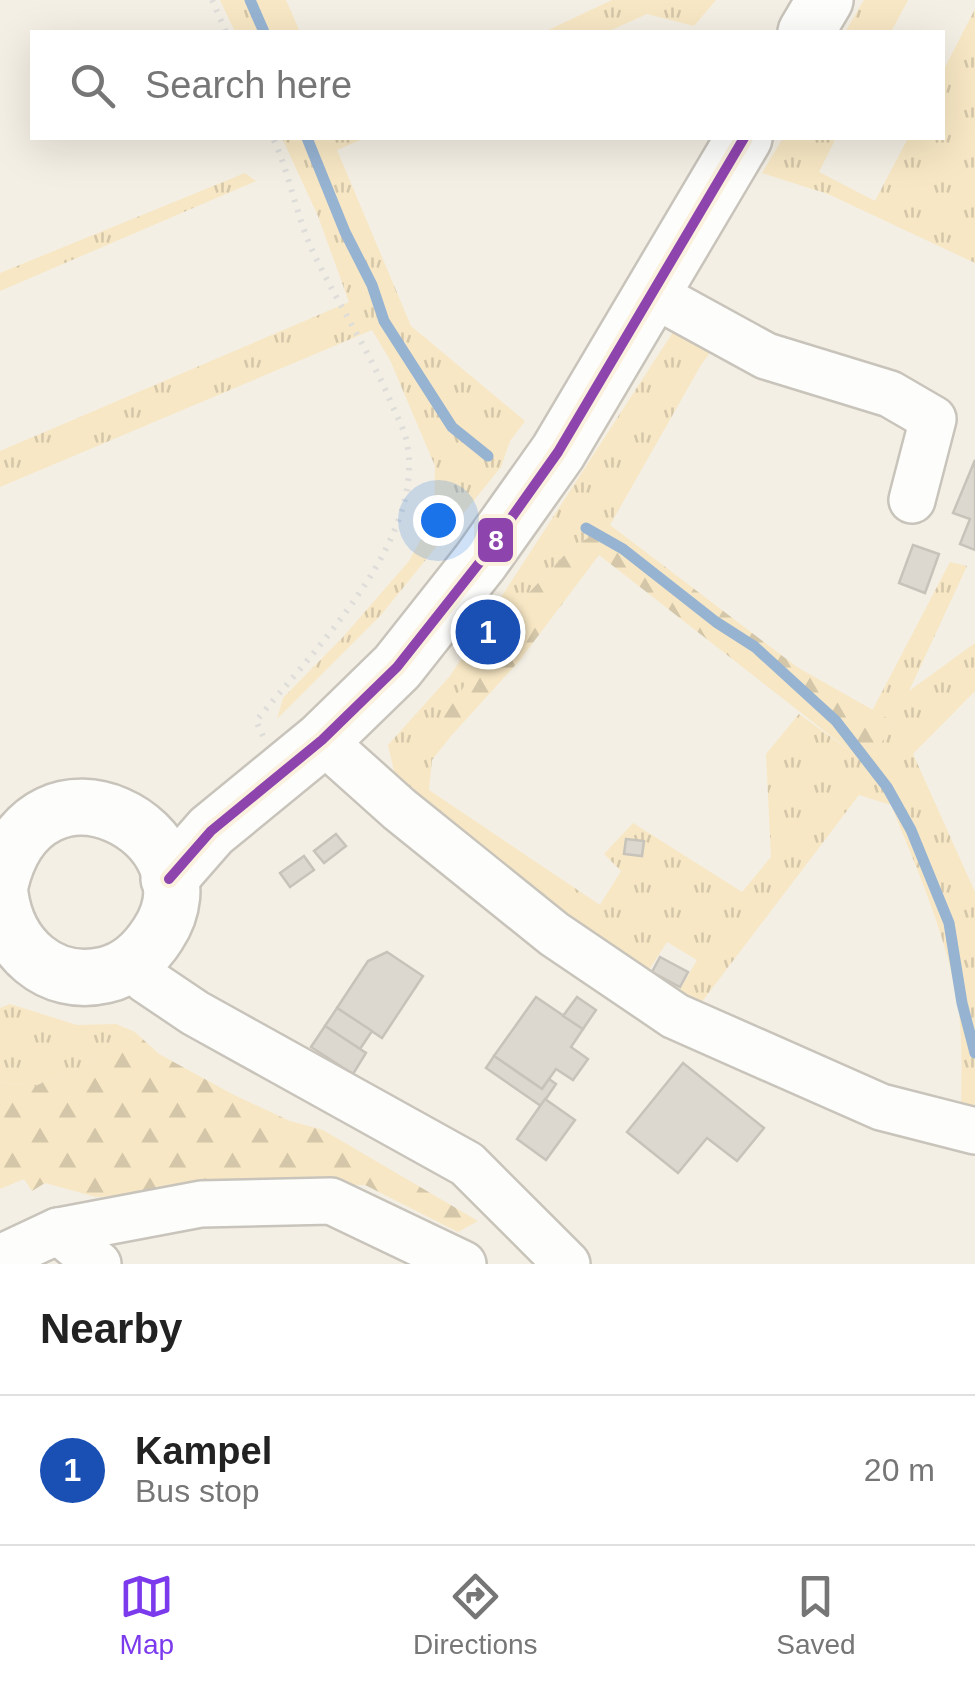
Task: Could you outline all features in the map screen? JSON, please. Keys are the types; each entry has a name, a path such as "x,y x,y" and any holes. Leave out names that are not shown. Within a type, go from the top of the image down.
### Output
{"street":[{"path":"807,30 826,0"},
{"path":"158,856 211,830 301,756 397,667 480,562 558,452 743,140"},
{"path":"651,293 766,356 890,394 933,419 912,500"},
{"path":"301,756 399,809 554,934 675,1016 880,1107 975,1130"},
{"path":"68,808 110,811 123,816 158,856 170,903 163,927 149,948 130,964 108,974 82,978 56,973 6,924 6,861 20,837 42,818 68,808"},
{"path":"130,964 146,980 195,1013 467,1164 567,1264"},
{"path":"0,1258 58,1231 200,1204 331,1201 463,1264"},
{"path":"58,1231 98,1264"}],"path":[{"path":"212,0 225,30"},
{"path":"274,140 311,247 373,358 407,441 409,476 406,506 394,536 344,614 256,721 301,756"}],"green space":[{"path":"220,0 286,0 299,30 234,30"},
{"path":"612,0 716,0 694,26 647,14 611,30 548,30"},
{"path":"864,0 908,0 892,30 846,30"},
{"path":"975,9 975,263 828,194 762,173 782,140 835,140 819,172 875,201 907,140 945,140 945,67"},
{"path":"283,140 360,140 337,150 411,326 525,421 510,441 501,467 381,615 277,719 283,698 409,561 434,515 435,466 390,360 372,330 0,487 0,451 349,302 318,216"},
{"path":"245,173 256,181 0,291 0,273"},
{"path":"673,332 718,342 610,525 571,548 524,598 437,727 451,736 432,760 429,790 600,905 621,871 604,854 633,823 742,892 771,857 766,754 799,714 868,764 894,722 872,711 950,562 967,566 909,691 975,643 975,691 913,754 975,892 975,1118 961,1120 960,1021 950,964 891,805 859,795 701,1003 678,993 697,960 667,942 645,976 397,784 388,745 450,676"},
{"path":"610,525 797,667 894,722 868,765 599,555 520,660 451,736 436,728 524,598 571,548"},
{"path":"10,1004 77,1025 116,1024 135,1032 82,1067 35,1086 0,1082 0,1008"},
{"path":"135,1032 159,1054 290,1121 323,1130 478,1221 458,1232 365,1185 294,1185 96,1197 45,1183 32,1191 24,1179 0,1189 0,1082 35,1086 82,1067"}],"building":[{"path":"975,460 975,550 960,544 970,519 953,513"},
{"path":"913,545 939,554 925,593 899,583"},
{"path":"336,834 346,846 324,863 314,851"},
{"path":"626,839 644,841 642,856 624,854"},
{"path":"304,856 314,870 290,887 280,873"},
{"path":"387,952 423,976 382,1038 337,1008 368,961"},
{"path":"660,957 688,972 680,987 652,972"},
{"path":"536,997 583,1029 571,1047 588,1059 573,1080 556,1069 542,1089 494,1056"},
{"path":"577,997 596,1010 583,1029 563,1016"},
{"path":"337,1008 372,1031 360,1049 325,1026"},
{"path":"325,1026 366,1053 353,1074 311,1047"},
{"path":"494,1056 542,1089 549,1079 556,1084 541,1106 486,1068"},
{"path":"683,1063 764,1128 737,1161 707,1138 678,1173 627,1132"},
{"path":"545,1099 575,1120 546,1160 517,1139"}],"waterway":[{"path":"250,0 263,30"},
{"path":"308,140 384,321 452,427 488,456"},
{"path":"586,528 623,549 716,622 755,647 836,721 887,787 911,830 949,923 975,1053"}],"transit line":[{"name":"8","path":"169,879 211,831 322,740 397,667 480,562 558,452 743,140"}],"place":[{"name":"Kampel","path":"488,632"}]}
